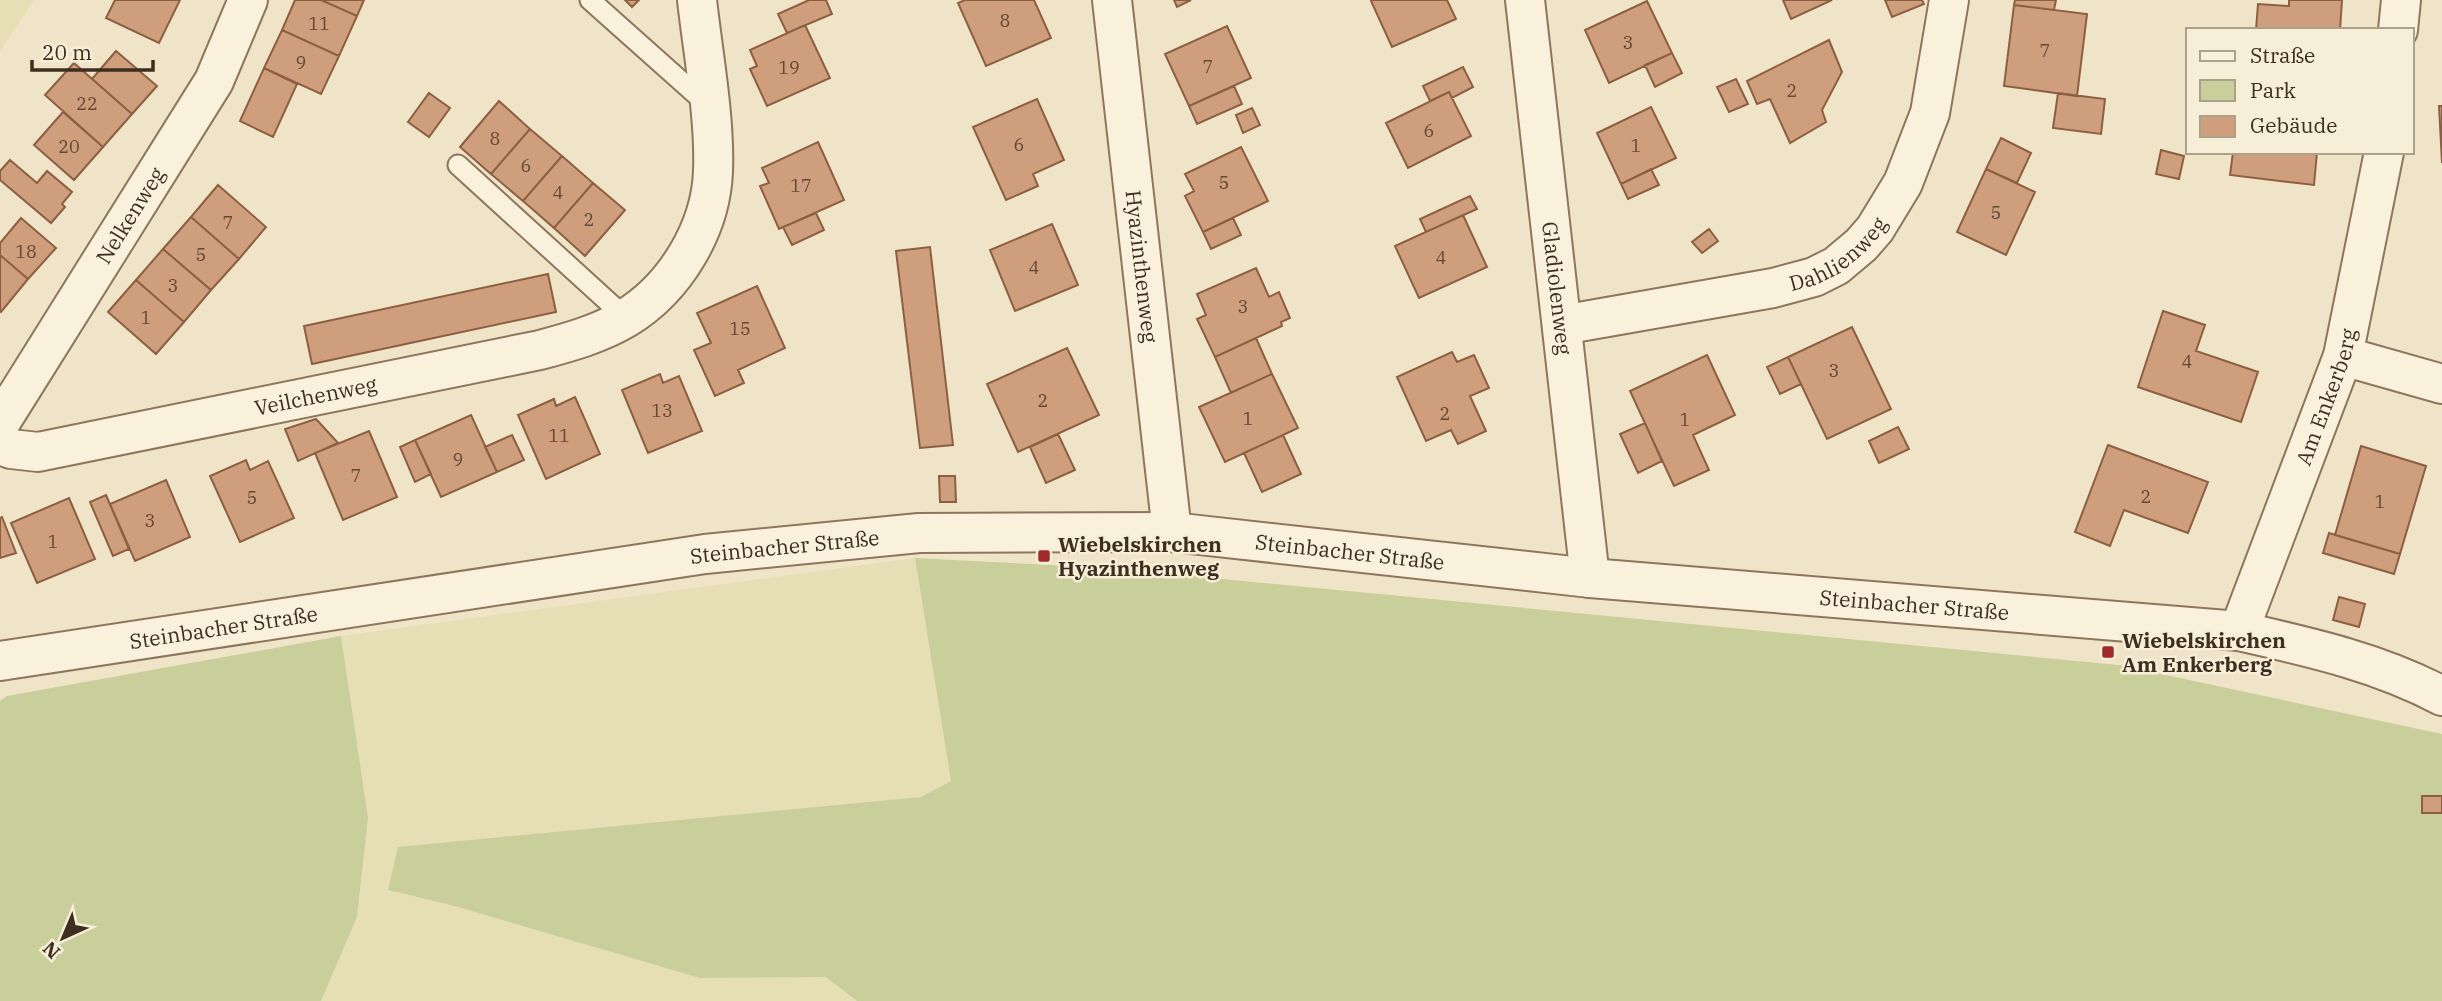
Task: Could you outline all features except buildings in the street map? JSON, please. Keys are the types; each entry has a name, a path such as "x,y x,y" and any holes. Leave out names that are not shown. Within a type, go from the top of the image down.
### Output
{"street":[{"name":"Nelkenweg","path":"0,423 214,81 248,0"},
{"name":"Veilchenweg","path":"0,444 11,449 38,452 65,447 540,350 594,334 626,318 649,301 690,253 705,215 713,173 697,0"},
{"name":"Hyazinthenweg","path":"1112,0 1172,532"},
{"name":"Gladiolenweg","path":"1525,0 1590,578"},
{"name":"Dahlienweg","path":"1562,325 1773,288 1814,277 1836,266 1875,229 1903,183 1930,113 1949,0"},
{"path":"2398,28 2401,0"},
{"name":"Am Enkerberg","path":"2239,631 2343,356 2384,154"},
{"path":"2343,356 2442,384"},
{"name":"Steinbacher Straße","path":"0,661 705,554 919,533 1172,532 1590,578 2239,631 2343,655 2421,685 2442,696"}],"lane":[{"path":"590,0 709,107"},
{"path":"458,165 626,318"}],"shaded area":[{"path":"0,0 34,0 0,51"},
{"path":"915,558 951,781 921,797 388,890 451,905 700,978 826,977 857,1001 321,1001 357,917 368,818 341,636"}],"green space":[{"path":"915,558 1108,568 2119,665 2442,734 2442,1001 857,1001 826,977 700,978 451,905 388,890 398,847 921,797 951,781"},
{"path":"341,636 368,818 357,917 321,1001 0,1001 0,701 7,696"}],"place":[{"name":"Wiebelskirchen Hyazinthenweg","path":"1044,556"},
{"name":"Wiebelskirchen Am Enkerberg","path":"2108,652"}]}
